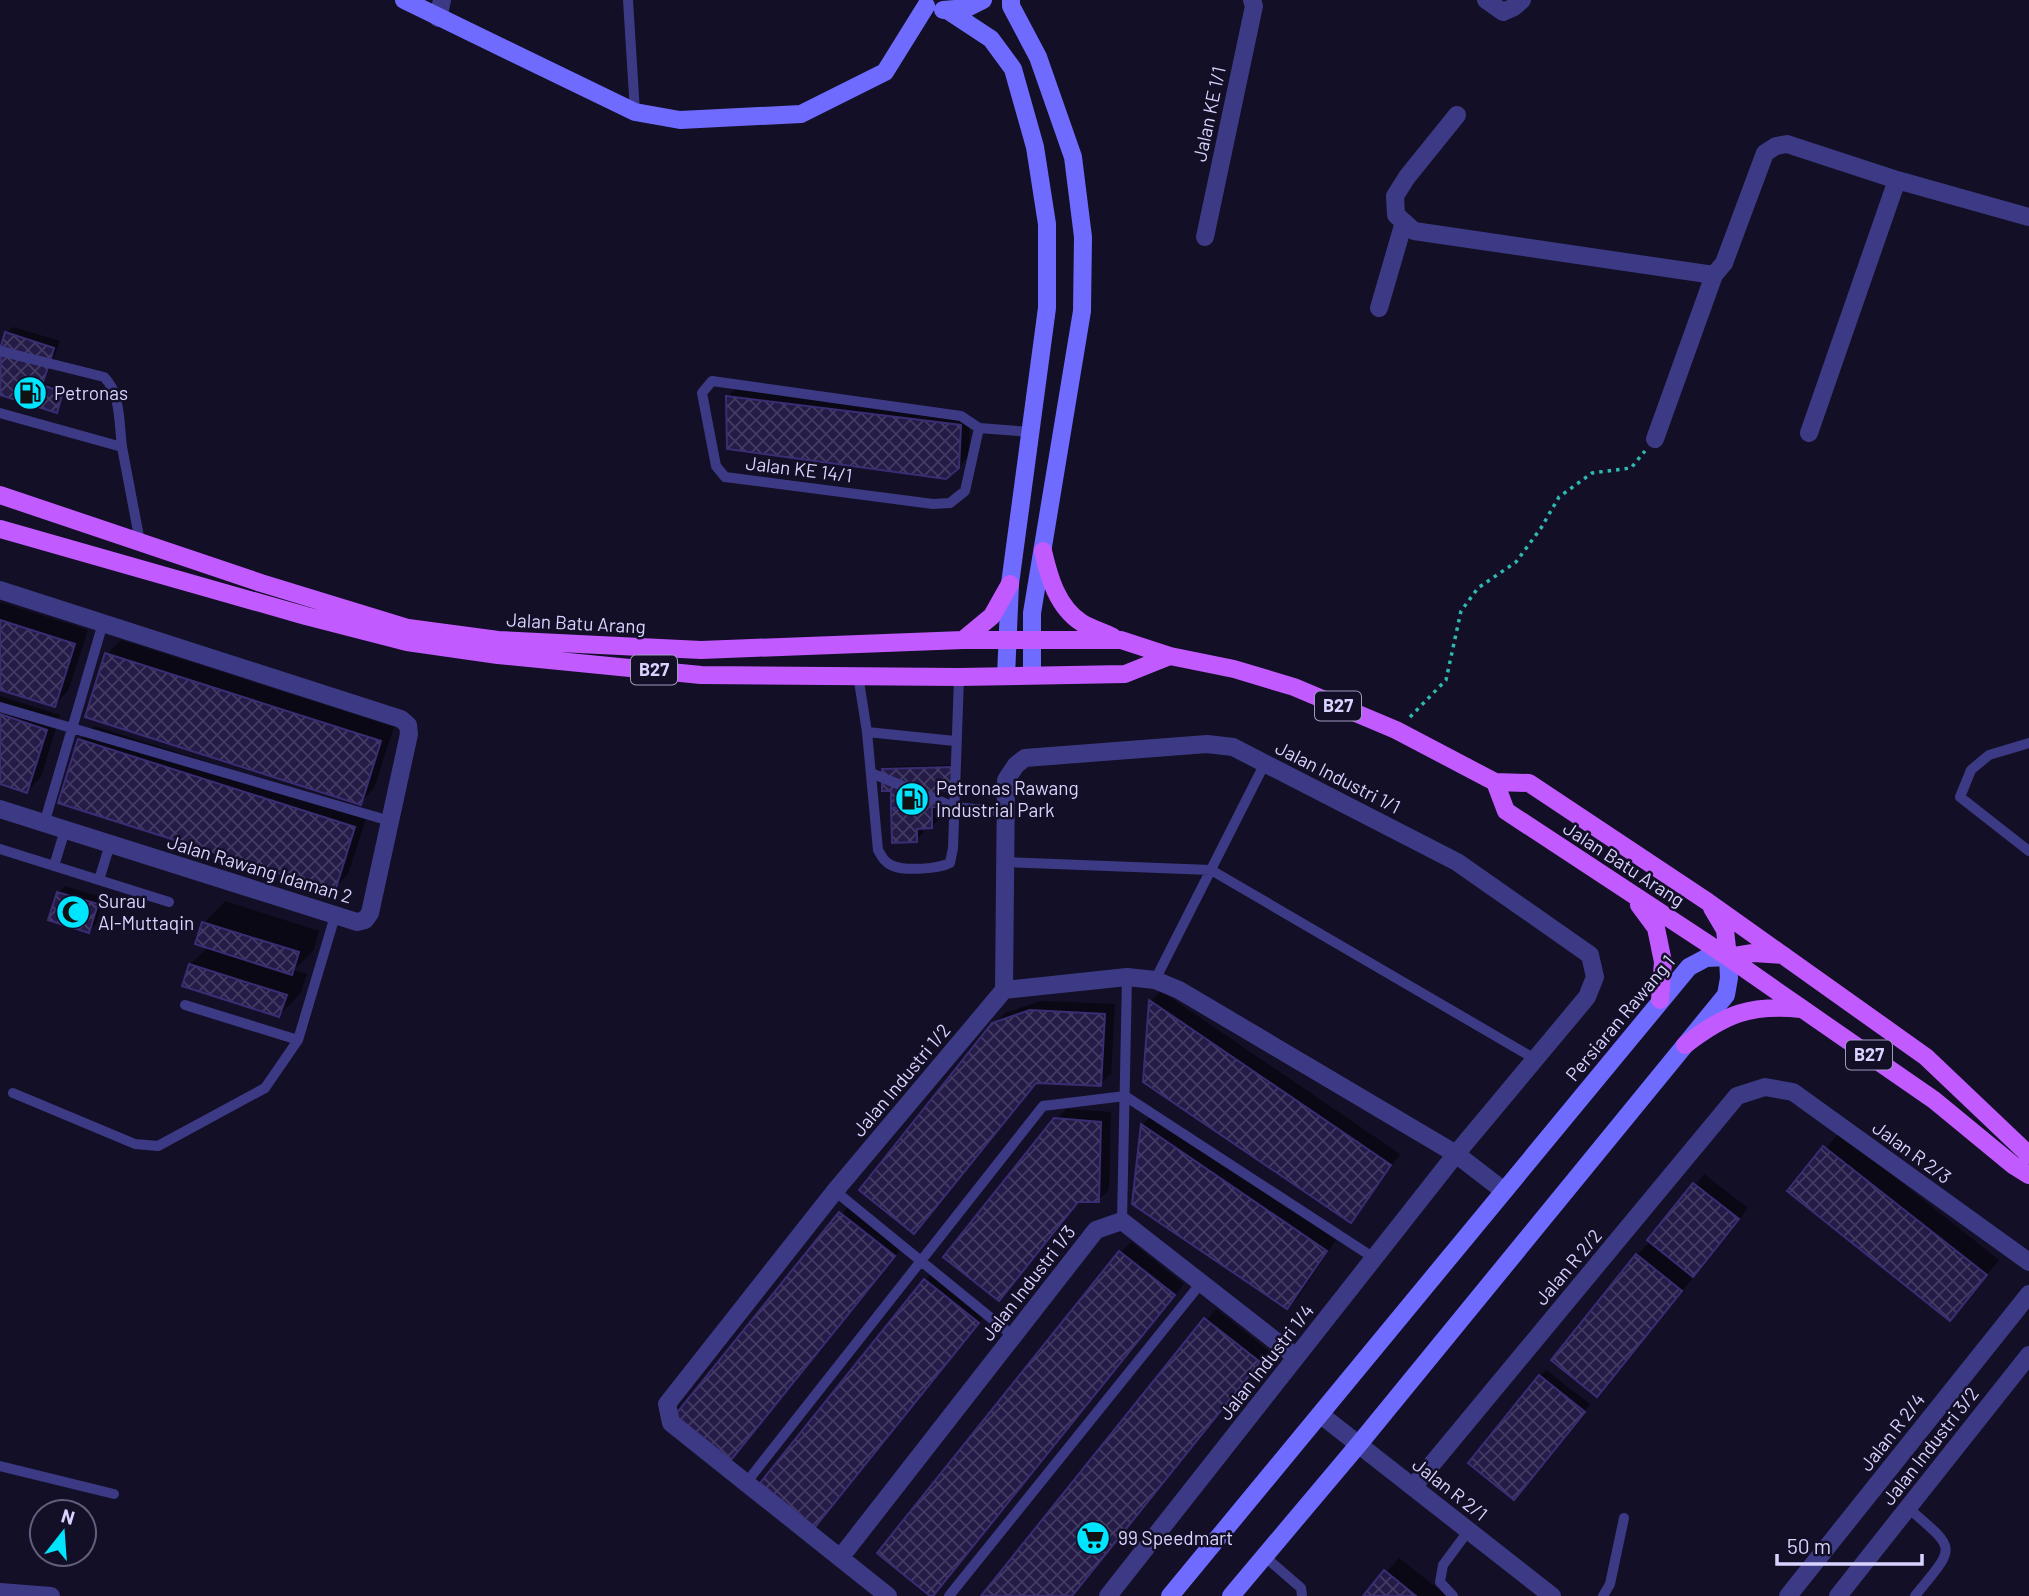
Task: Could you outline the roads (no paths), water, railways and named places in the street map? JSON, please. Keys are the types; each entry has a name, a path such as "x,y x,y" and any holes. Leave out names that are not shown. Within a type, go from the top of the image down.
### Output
{"main road":[{"name":"Jalan Batu Arang","path":"0,495 261,583 408,628 498,640 702,650 963,639 1121,640 1170,656 1234,669 1294,687 1396,730 1495,782 1506,811 1728,957 1934,1100 2029,1175"},
{"name":"Jalan Batu Arang","path":"0,529 265,605 407,642 498,655 701,675 959,677 1125,674 1170,656"},
{"path":"1043,551 1052,586 1064,605 1081,622 1121,640"},
{"path":"963,639 992,616 1010,584"},
{"path":"1495,782 1529,783 1709,902 1926,1057 2029,1155"},
{"path":"1633,896 1656,928 1663,962 1660,1000"},
{"path":"1709,902 1726,930 1728,957 1753,953 1784,955"},
{"path":"1685,1045 1713,1023 1738,1014 1774,1007 1804,1010"}],"street":[{"path":"404,0 635,112 680,120 801,114 885,72 921,3 947,10 991,39 1013,69 1035,147 1047,224 1047,308 1010,584 1006,676"},
{"path":"438,18 442,0"},
{"path":"947,10 967,8 984,0"},
{"path":"1011,0 1011,6 1038,57 1073,157 1083,237 1082,311 1032,613 1032,675"},
{"name":"Jalan KE 1/1","path":"1205,237 1254,6 1252,0"},
{"path":"1486,0 1503,12 1522,0"},
{"path":"1457,115 1395,196 1396,215 1414,231 1714,275"},
{"path":"1655,439 1714,275 1724,263 1765,153 1776,146 1787,144 1897,180 2029,217"},
{"path":"1808,433 1897,180"},
{"path":"1379,308 1404,222"},
{"path":"0,590 103,623"},
{"name":"Jalan Rawang Idaman 2","path":"0,809 335,916 357,922 365,920 370,913 409,734 408,725 401,719 103,623"},
{"name":"Jalan Industri 1/1","path":"1004,990 1006,780 1016,765 1025,758 1207,744 1233,747 1457,862 1590,955 1595,976 1587,997 1456,1154"},
{"path":"1231,1596 1359,1444 1726,995 1729,978 1728,957"},
{"name":"Persiaran Rawang 1","path":"1170,1596 1660,1000 1689,967 1706,958 1728,957"},
{"path":"1004,990 1127,977 1155,980 1179,990 1456,1154 1504,1191"},
{"name":"Jalan Industri 1/2","path":"888,1596 671,1423 667,1404 835,1191 1004,990"},
{"name":"Jalan R 2/3","path":"1765,1087 1793,1092 2029,1262"},
{"name":"Jalan R 2/2","path":"1413,1487 1737,1096 1765,1087"},
{"name":"Jalan Industri 1/4","path":"1108,1596 1456,1154"},
{"path":"1122,1221 1296,1357"},
{"name":"Jalan Industri 1/3","path":"840,1558 1096,1230 1122,1221"},
{"name":"Jalan R 2/4","path":"1788,1596 2029,1294"},
{"name":"Jalan Industri 3/2","path":"1838,1596 2029,1355"},
{"name":"Jalan R 2/1","path":"1321,1415 1552,1596"},
{"path":"0,1592 51,1596"}],"lane":[{"path":"628,0 635,112"},
{"path":"0,351 104,377 111,384 140,542"},
{"name":"Jalan KE 14/1","path":"979,428 965,491 950,503 919,502 725,477 716,466 702,393 712,381 961,416 979,428 1030,432"},
{"path":"0,413 122,447"},
{"path":"44,824 103,623"},
{"path":"858,675 867,732 878,850 884,862 895,867 940,868 950,863 953,848 959,677"},
{"path":"0,707 390,821"},
{"path":"867,732 955,741"},
{"path":"2029,743 1989,755 1971,770 1960,797 2029,851"},
{"path":"1155,980 1265,763"},
{"path":"871,773 954,807 1006,812"},
{"path":"54,866 65,830"},
{"path":"99,880 110,844"},
{"path":"0,849 169,902"},
{"path":"1005,862 1211,870 1535,1059"},
{"path":"13,1093 135,1144 158,1146 264,1088 298,1040 335,916"},
{"path":"1122,1221 1127,977"},
{"path":"185,1005 298,1040"},
{"path":"746,1483 1043,1106 1125,1096 1374,1258"},
{"path":"835,1191 1013,1336"},
{"path":"949,1596 1201,1283"},
{"path":"0,1466 114,1494"},
{"path":"1908,1508 1944,1539 1947,1551 1943,1562 1915,1596"},
{"path":"1602,1596 1611,1584 1624,1518"},
{"path":"1453,1596 1440,1582 1443,1565 1469,1531"},
{"path":"1264,1556 1301,1588 1302,1596"}],"place":[{"name":"Petronas","path":"30,393"},
{"name":"Petronas Rawang Industrial Park","path":"912,799"},
{"name":"Surau Al-Muttaqin","path":"73,912"},
{"name":"99 Speedmart","path":"1093,1538"}]}
